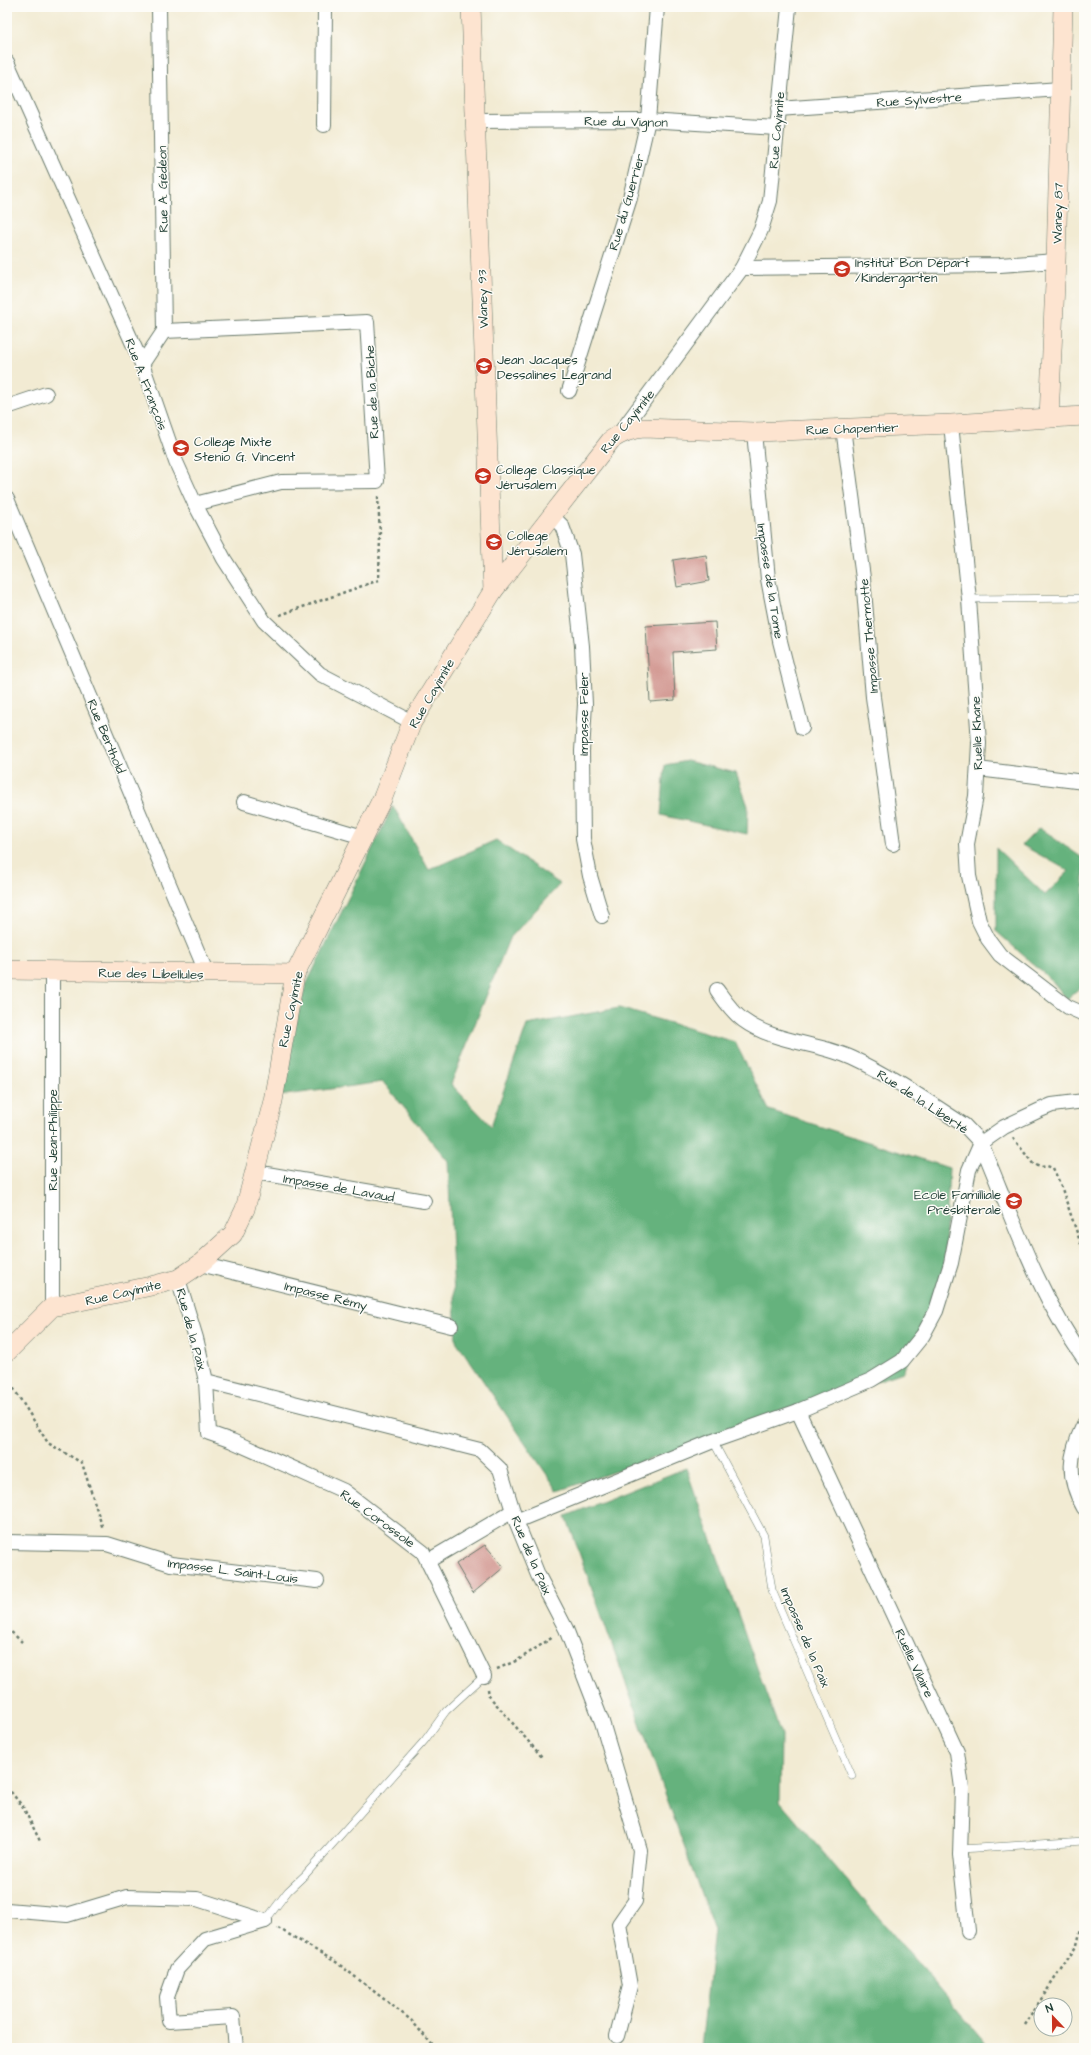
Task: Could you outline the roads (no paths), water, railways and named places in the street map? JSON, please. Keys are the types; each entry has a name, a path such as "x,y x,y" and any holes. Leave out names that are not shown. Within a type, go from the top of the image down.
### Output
{"street":[{"name":"Rue A. Gédéon","path":"159,7 164,331"},
{"path":"324,126 325,7"},
{"name":"Waney 93","path":"470,7 493,591"},
{"name":"Rue du Guerrier","path":"568,391 630,198 648,120 657,7"},
{"name":"Rue Cayimite","path":"52,1307 178,1279 200,1264 233,1234 245,1209 273,1101 295,974 383,797 412,722 493,591 611,440 620,433 742,268 761,230 770,201 789,7"},
{"name":"Waney 87","path":"1049,418 1056,261 1063,7"},
{"name":"Rue A. François","path":"7,62 142,364 176,462 194,504 224,559 264,621 320,674 412,722"},
{"name":"Rue Sylvestre","path":"778,108 1060,89"},
{"name":"Rue du Vignon","path":"475,121 648,120 776,128"},
{"path":"742,268 1000,265 1056,261"},
{"name":"Rue de la Biche","path":"164,331 367,322 377,481 281,482 194,504"},
{"path":"142,364 164,331"},
{"path":"7,407 46,394"},
{"name":"Rue Chapentier","path":"620,433 632,429 644,428 754,432 951,424 1084,416"},
{"name":"Ruelle Khane","path":"951,424 969,598 979,743 976,796 967,844 969,876 979,921 988,939 1000,955 1068,1007 1084,1014"},
{"name":"Impasse Thermotte","path":"843,428 863,578 873,697 893,844"},
{"name":"Impasse de la Tome","path":"754,432 768,579 780,641 802,728"},
{"name":"Rue Berthold","path":"7,499 207,974"},
{"name":"Impasse Feler","path":"552,516 562,526 572,554 582,646 585,704 582,751 584,839 590,876 602,916"},
{"path":"978,769 1084,782"},
{"path":"244,802 363,837"},
{"name":"Rue des Libellules","path":"9,967 52,972 295,974"},
{"name":"Rue Jean-Philippe","path":"52,972 52,1307"},
{"name":"Rue de la Liberté","path":"717,990 732,1010 753,1027 772,1034 832,1050 876,1069 964,1125 981,1143 1046,1297 1069,1337 1084,1358"},
{"path":"428,1560 515,1516 713,1441 798,1411 871,1380 902,1361 923,1335 936,1311 951,1263 969,1170 981,1143 1004,1127 1052,1104 1084,1101"},
{"name":"Impasse de Lavaud","path":"254,1172 424,1201"},
{"name":"Impasse Rémy","path":"200,1264 451,1326"},
{"name":"Rue de la Paix","path":"178,1279 196,1338 206,1381 480,1450 500,1469 515,1516 538,1575 566,1629 602,1722 640,1850 635,1901 619,1924 630,1986 617,2036"},
{"path":"7,1352 52,1307"},
{"name":"Rue Corossole","path":"206,1381 209,1433 232,1441 344,1491 423,1552 484,1676"},
{"name":"Ruelle Vilaire","path":"798,1411 957,1752 962,1788 961,1849 968,1931"},
{"path":"1084,1424 1074,1451 1071,1466 1072,1482 1084,1508"},
{"name":"Impasse L. Saint-Louis","path":"7,1542 107,1544 171,1564 317,1581"},
{"path":"7,1910 67,1915 127,1897 197,1899 265,1921"},
{"path":"236,2048 233,2017 169,2021 167,1997 177,1969 205,1938 265,1921"}],"lane":[{"path":"969,598 1084,598"},
{"name":"Impasse de la Paix","path":"713,1441 764,1536 772,1590 852,1776"},
{"path":"265,1921 288,1890 304,1875 425,1740 446,1711 484,1676"},
{"path":"961,1849 1084,1841"}],"place":[{"name":"Institut Bon Départ /Kindergarten","path":"842,269"},
{"name":"Jean Jacques Dessalines Legrand","path":"484,366"},
{"name":"College Mixte Stenio G. Vincent","path":"181,448"},
{"name":"College Classique Jérusalem","path":"483,476"},
{"name":"College Jérusalem","path":"494,542"},
{"name":"Ecole Familliale Présbiterale","path":"1014,1201"}]}
